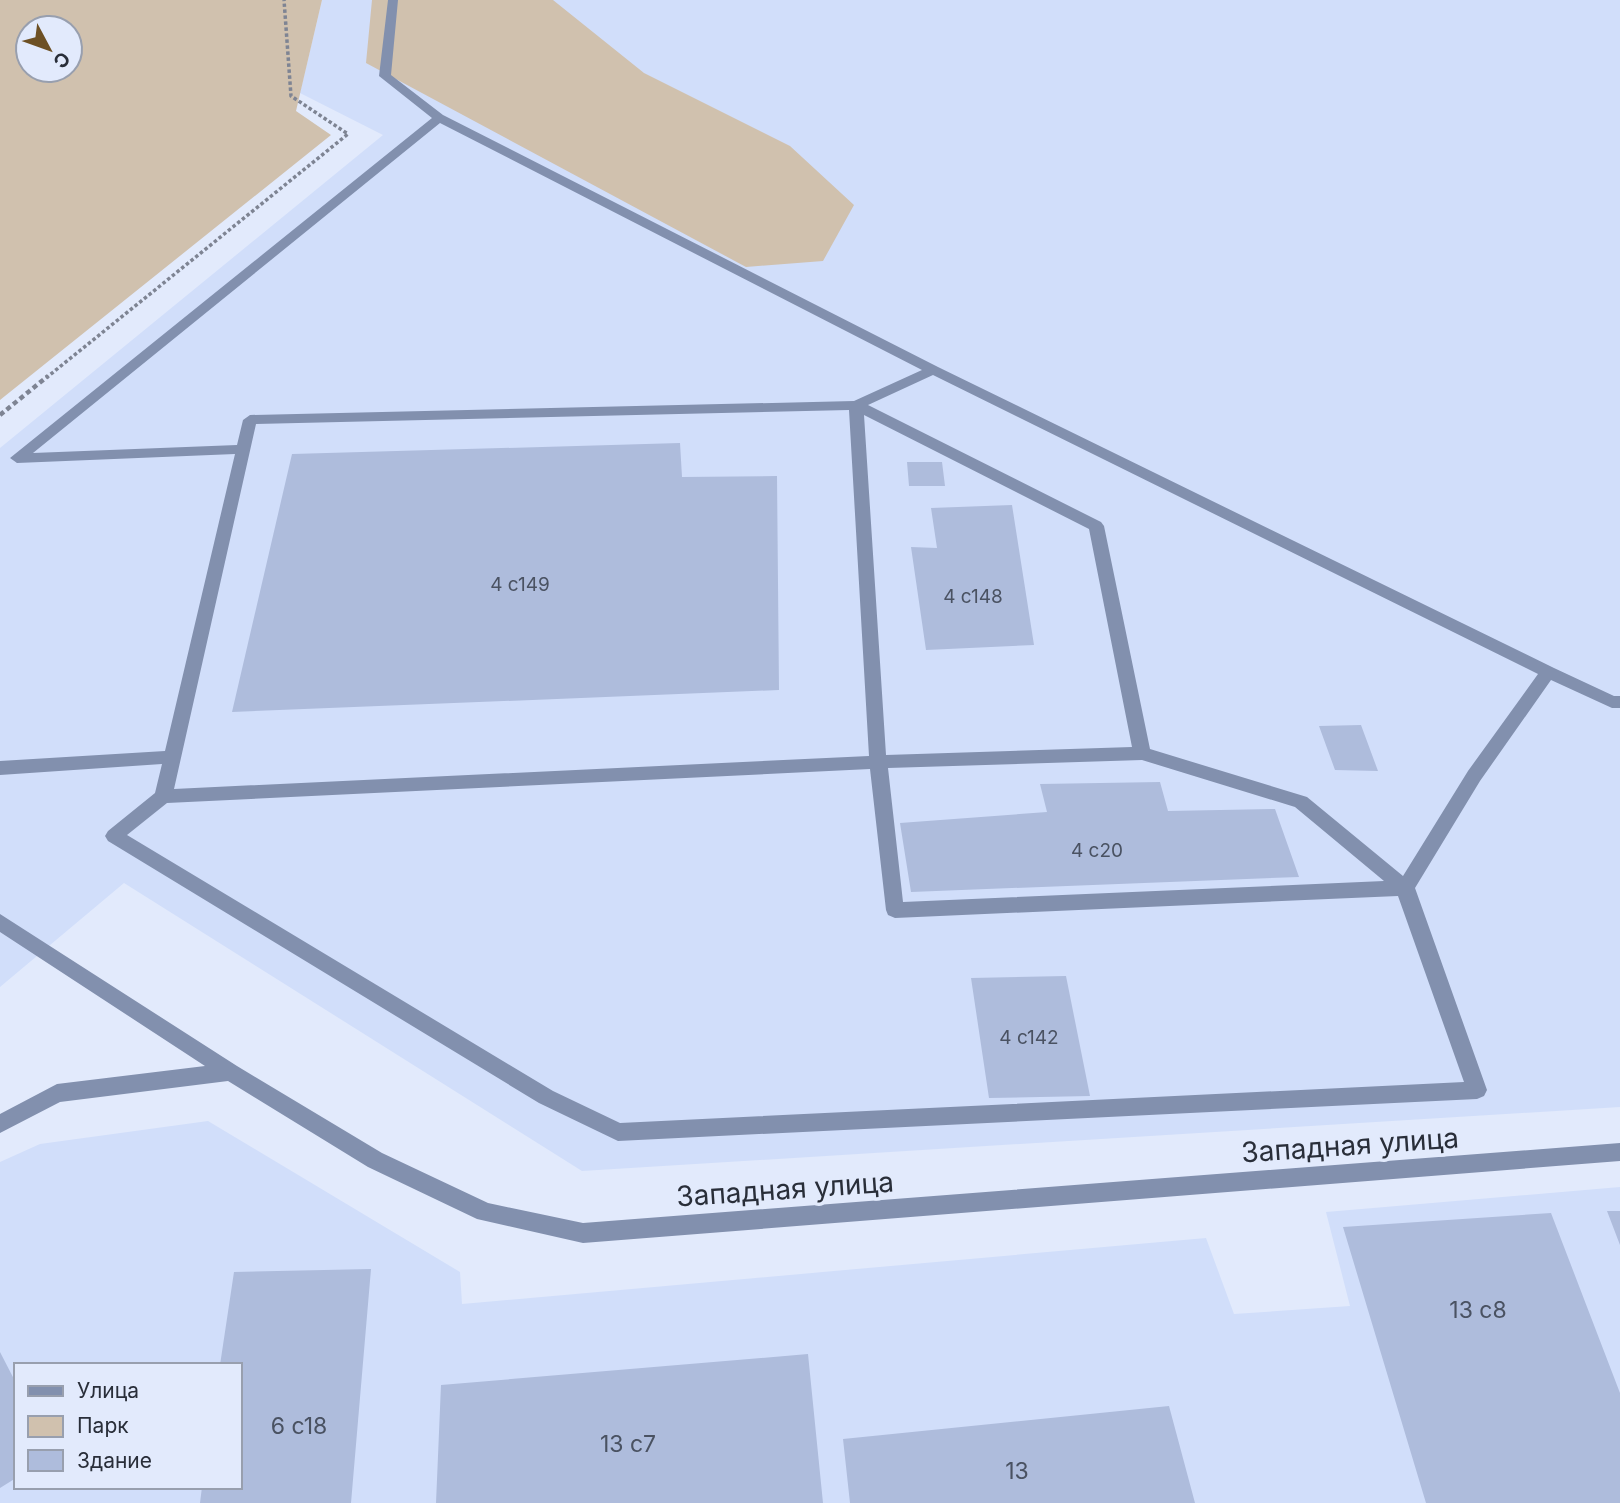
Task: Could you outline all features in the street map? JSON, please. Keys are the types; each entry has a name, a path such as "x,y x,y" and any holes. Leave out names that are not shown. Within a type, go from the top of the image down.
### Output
{"street":[{"path":"393,0 385,76 439,118 933,370 1548,672 1612,702 1620,702"},
{"path":"243,449 18,458 439,118"},
{"path":"163,796 250,420 856,405 933,370"},
{"path":"856,405 1096,526 1142,753"},
{"path":"856,405 878,762 895,910 1405,888"},
{"path":"1405,888 1474,776 1548,672"},
{"path":"1142,753 1301,802 1405,888 1477,1090 618,1132 546,1097 114,836 163,796 878,762 1142,753"},
{"path":"0,768 172,757"},
{"name":"Западная улица","path":"0,922 230,1072 375,1160 485,1212 583,1233 1620,1152"},
{"path":"0,1124 57,1093 230,1072"}],"path":[{"path":"0,415 348,134 291,96 284,0"}],"shaded area":[{"path":"322,0 1620,0 1620,1107 582,1171 124,883 0,987 0,448 383,135 300,93"},
{"path":"208,1121 460,1272 462,1304 1206,1238 1234,1314 1350,1306 1326,1212 1620,1187 1620,1503 0,1503 0,1162 40,1144"}],"green space":[{"path":"0,0 322,0 296,111 331,135 0,400"},
{"path":"372,0 553,0 644,73 790,146 854,205 823,261 746,267 366,63"}],"building":[{"path":"680,443 682,477 777,476 779,690 232,712 292,454"},
{"path":"907,462 942,462 945,486 909,486"},
{"path":"1012,505 1034,645 926,650 911,547 937,548 931,508"},
{"path":"1361,725 1378,771 1335,770 1319,726"},
{"path":"1160,782 1168,811 1275,809 1299,877 911,892 900,823 1047,812 1040,784"},
{"path":"1066,976 1090,1096 989,1098 971,978"},
{"path":"1607,1211 1620,1211 1620,1245"},
{"path":"1551,1213 1620,1393 1620,1503 1426,1503 1343,1227"},
{"path":"371,1269 351,1503 200,1503 202,1489 242,1489 242,1363 220,1363 234,1272"},
{"path":"0,1352 14,1379 14,1479 0,1488"},
{"path":"808,1354 823,1503 436,1503 441,1385"},
{"path":"1169,1406 1195,1503 850,1503 843,1439"}]}
